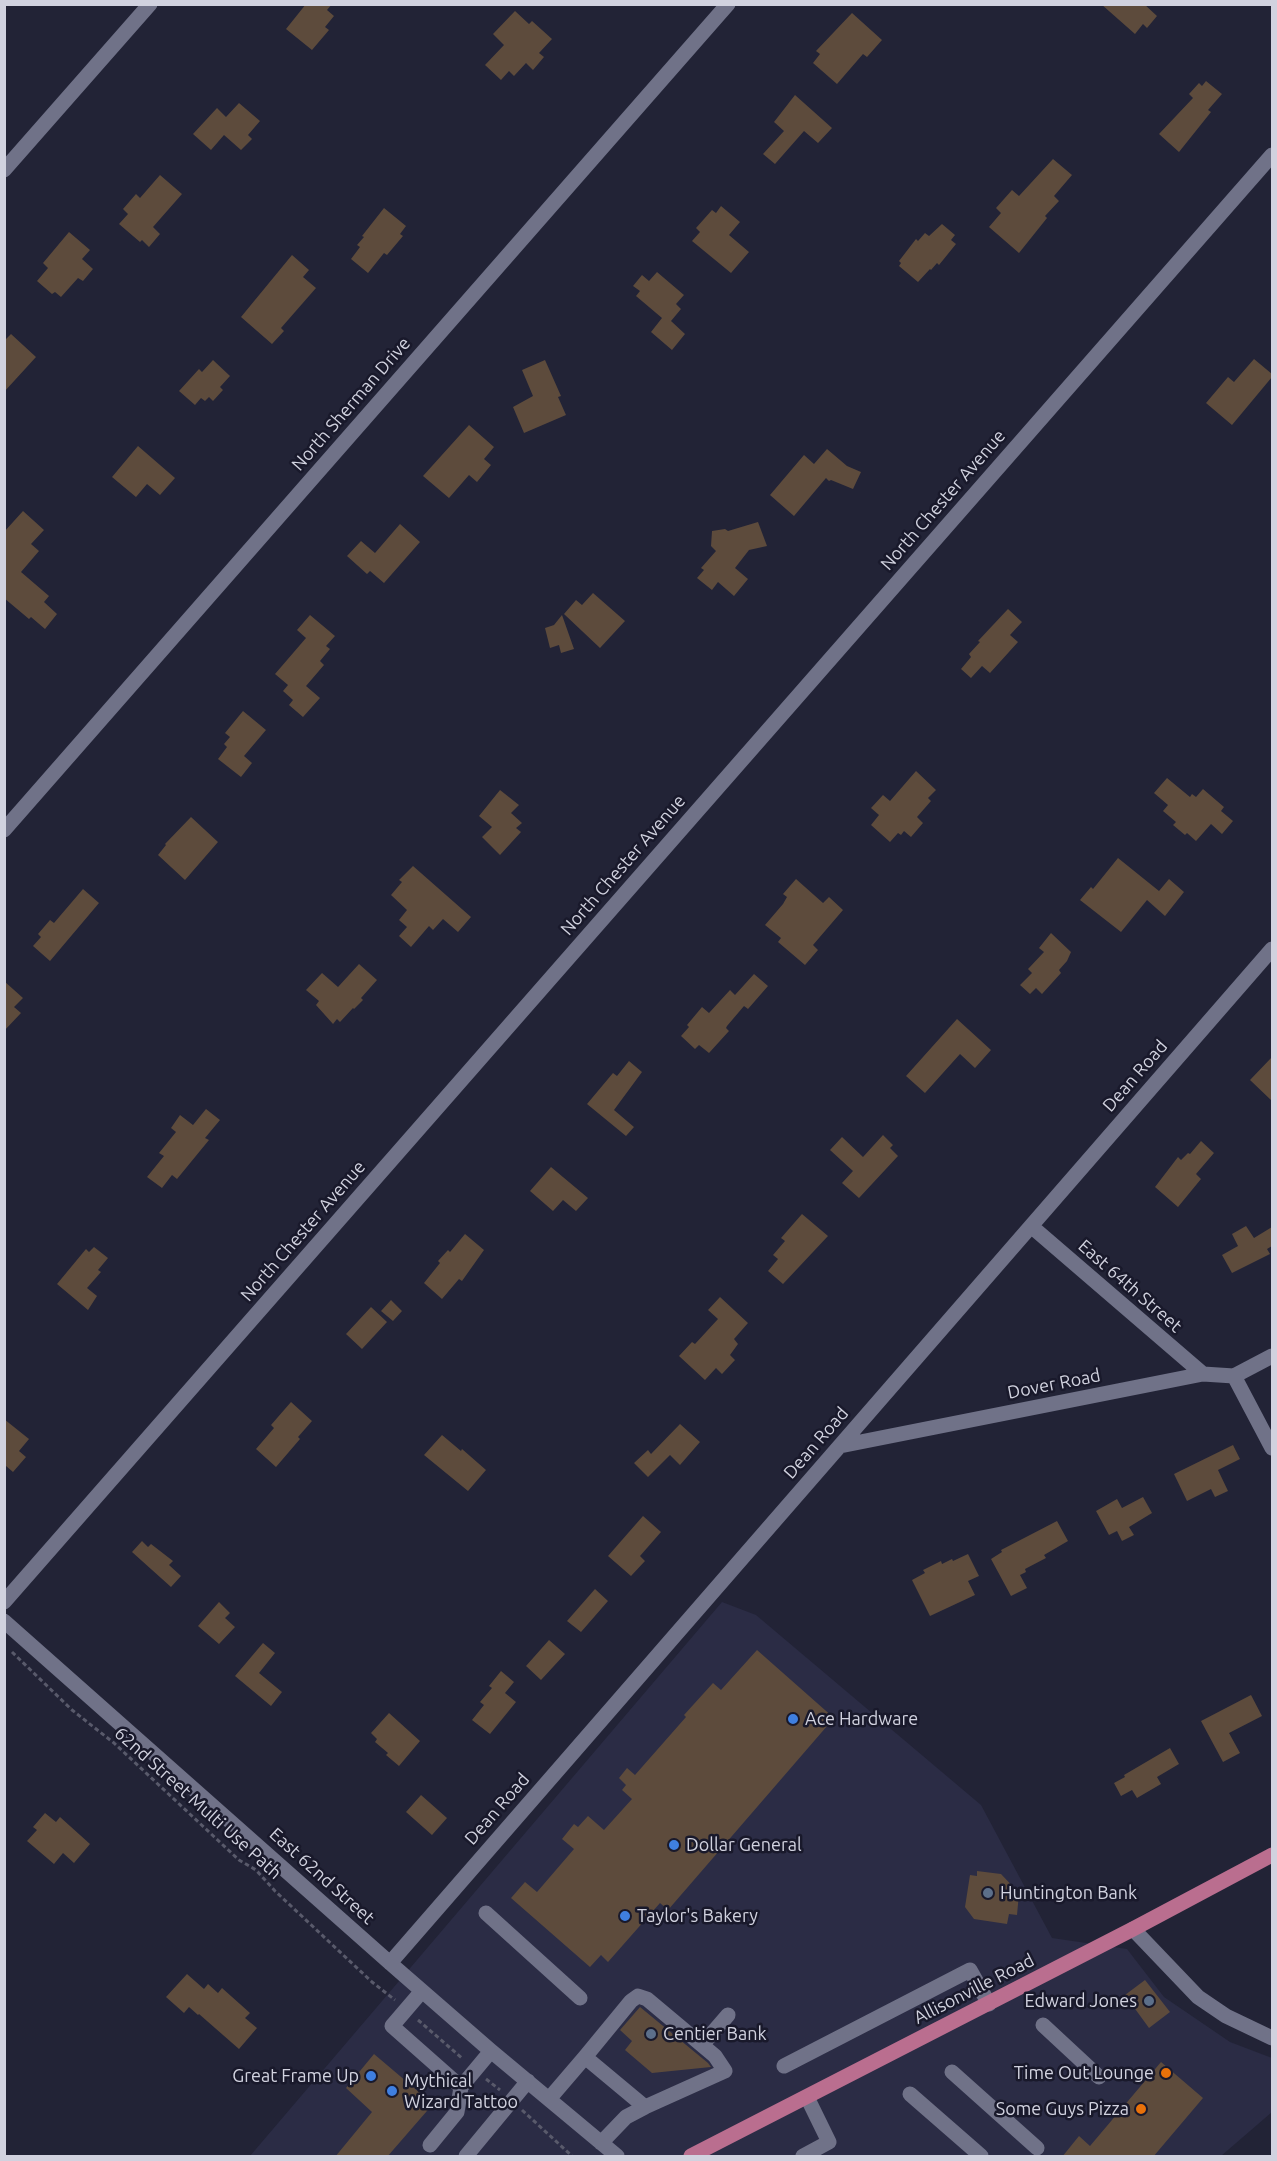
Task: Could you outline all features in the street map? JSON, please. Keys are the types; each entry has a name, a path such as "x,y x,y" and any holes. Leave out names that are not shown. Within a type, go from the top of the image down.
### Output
{"main road":[{"name":"Allisonville Road","path":"691,2157 1272,1855"}],"street":[{"path":"4,170 150,4"},
{"name":"North Sherman Drive","path":"4,830 728,4"},
{"name":"North Chester Avenue","path":"4,1602 1272,155"},
{"name":"Dean Road","path":"390,1963 1272,949"},
{"name":"East 64th Street","path":"1031,1226 1203,1374"},
{"path":"1272,1356 1234,1376 1272,1448"},
{"name":"Dover Road","path":"840,1446 1203,1374 1234,1376"},
{"name":"East 62nd Street","path":"4,1621 422,1991 617,2157"},
{"path":"486,1913 580,1998"},
{"path":"1133,1929 1198,1997 1226,2016 1272,2038"},
{"path":"784,2066 970,1970 989,2004"},
{"path":"422,1991 392,2026 461,2087"},
{"path":"549,2099 631,2001 638,1996 647,1999 715,2056 725,2071 626,2116 601,2143"},
{"path":"702,2045 728,2015"},
{"path":"1043,2025 1099,2077"},
{"path":"430,2145 458,2112 461,2087 491,2051"},
{"path":"585,2056 645,2107"},
{"path":"952,2072 1037,2148"},
{"path":"474,2153 528,2081"},
{"path":"910,2094 981,2157"},
{"path":"803,2157 830,2142 807,2097"}],"path":[{"name":"62nd Street Multi Use Path","path":"4,1644 72,1710 114,1743 211,1836 239,1860 256,1870 275,1891 380,1988"}],"shaded area":[{"path":"722,1602 756,1615 981,1805 1052,1938 1127,1949 1164,1997 1230,2042 1272,2058 1272,2112 1221,2156 250,2156"}],"building":[{"path":"306,4 332,4 327,10 334,16 325,27 329,30 312,50 286,29"},
{"path":"1101,4 1144,4 1157,16 1147,28 1143,24 1135,34"},
{"path":"515,11 529,24 532,21 552,39 539,53 544,57 533,70 526,63 514,76 509,71 501,80 485,65 504,45 493,34"},
{"path":"852,13 882,40 867,57 863,54 837,84 813,63 820,54 816,51"},
{"path":"1206,81 1222,94 1208,110 1211,112 1179,152 1159,134 1193,98 1189,94 1199,83 1202,86"},
{"path":"795,95 832,128 818,143 804,131 775,164 763,154 784,131 774,122"},
{"path":"239,103 260,121 248,135 252,139 241,150 224,135 211,150 193,134 217,108 226,117"},
{"path":"1053,159 1072,175 1054,196 1059,201 1045,216 1047,218 1019,253 989,227 1001,213 996,208 1012,190 1019,196"},
{"path":"160,175 182,194 153,227 160,234 149,247 119,224 128,214 123,209 136,194 140,198"},
{"path":"721,206 740,222 729,235 749,252 731,273 692,241 700,232 696,228 712,210 716,213"},
{"path":"384,208 406,226 400,234 403,236 387,255 384,253 368,273 351,259 360,247 357,245 364,237 362,236"},
{"path":"942,224 955,235 951,240 956,244 939,265 937,263 918,282 899,266 901,263 899,261 916,239 918,241 925,233 929,236"},
{"path":"69,232 90,250 82,259 93,269 83,281 78,278 61,297 55,292 52,294 37,281 48,268 43,263"},
{"path":"292,255 309,270 303,277 316,288 281,328 284,331 272,344 241,317"},
{"path":"657,272 684,295 676,304 681,309 671,321 685,334 672,350 651,332 662,318 636,296 640,291 633,286 642,275 649,281"},
{"path":"11,334 36,357 4,392 4,341"},
{"path":"1254,359 1272,374 1272,377 1232,425 1206,403 1228,377 1234,382"},
{"path":"213,360 230,376 220,387 223,390 213,401 209,397 205,401 201,398 195,405 179,391 199,369 202,372"},
{"path":"545,360 561,396 558,397 566,415 524,433 513,407 533,396 522,370"},
{"path":"469,425 494,447 484,459 491,465 477,482 469,475 449,498 423,476"},
{"path":"138,446 175,478 160,495 147,484 136,497 112,477"},
{"path":"827,449 847,466 861,472 853,489 826,478 794,516 770,495 804,455 814,464"},
{"path":"23,511 44,530 31,544 39,551 21,572 49,596 44,602 57,614 45,629 4,598 4,532"},
{"path":"758,522 767,546 749,550 735,568 748,579 734,596 718,582 712,590 697,578 704,570 701,568 716,551 711,546 712,531 725,529 728,531"},
{"path":"400,524 420,542 384,583 370,571 367,574 347,556 361,541 375,553"},
{"path":"593,593 625,621 600,648 564,614 576,600 582,605"},
{"path":"1008,609 1022,622 1010,635 1018,642 990,673 982,666 971,678 961,669 971,657 969,654"},
{"path":"310,615 335,636 326,646 330,649 320,661 324,665 306,686 320,698 303,717 289,705 293,700 283,691 288,685 275,674 306,638 297,630"},
{"path":"562,615 574,649 561,653 559,645 550,648 545,628 554,625"},
{"path":"243,711 266,730 244,756 252,763 241,777 218,759 227,747 224,744 230,737 225,733"},
{"path":"916,771 936,790 928,798 931,801 917,817 923,823 911,837 904,831 901,835 898,833 890,842 871,825 879,815 871,808 883,795 890,801"},
{"path":"1167,778 1190,797 1192,794 1196,797 1203,789 1224,807 1221,811 1233,821 1222,834 1211,824 1196,841 1187,833 1185,835 1173,825 1176,822 1163,811 1168,805 1154,793"},
{"path":"500,790 519,805 511,813 522,823 516,828 521,832 500,855 482,837 492,827 479,816"},
{"path":"191,817 218,842 185,880 158,855 165,844"},
{"path":"1118,858 1159,891 1169,879 1184,892 1165,916 1147,900 1121,932 1080,900 1091,887 1093,889"},
{"path":"413,866 471,917 458,932 443,919 433,930 429,926 411,947 399,936 407,927 399,920 407,910 391,895 402,882 399,880"},
{"path":"796,879 823,903 829,897 843,910 813,945 818,950 805,965 778,942 781,938 765,925 783,904 787,897 783,894"},
{"path":"83,889 99,903 50,961 33,946 41,937 38,934 50,920 54,923"},
{"path":"1051,933 1071,952 1059,970 1061,973 1042,994 1036,988 1030,994 1020,985 1032,973 1028,969 1044,952 1039,948"},
{"path":"359,964 377,980 354,1009 340,1022 337,1019 333,1024 316,1005 319,1001 306,990 322,973 338,987"},
{"path":"754,974 768,986 748,1009 744,1006 727,1026 729,1031 709,1053 699,1045 695,1049 681,1036 702,1007 709,1013 730,990 735,995"},
{"path":"4,981 23,998 14,1007 21,1013 4,1031"},
{"path":"957,1019 991,1050 975,1068 960,1054 925,1093 906,1076"},
{"path":"1272,1057 1272,1101 1250,1080"},
{"path":"629,1061 642,1072 614,1110 634,1127 626,1136 587,1104 613,1073 617,1076"},
{"path":"206,1109 220,1120 205,1138 209,1140 177,1179 172,1175 162,1188 147,1177 164,1156 159,1153 176,1132 171,1128 180,1115 193,1125"},
{"path":"883,1135 893,1145 890,1148 898,1156 859,1198 842,1183 853,1171 830,1150 842,1137 863,1157"},
{"path":"1201,1141 1214,1153 1196,1174 1201,1179 1178,1207 1155,1187 1178,1157 1181,1160 1188,1153 1190,1154"},
{"path":"551,1167 588,1198 576,1211 563,1200 553,1211 530,1191"},
{"path":"802,1214 828,1236 783,1284 768,1271 778,1259 773,1255 785,1241 781,1238"},
{"path":"1246,1226 1254,1238 1272,1227 1272,1246 1267,1249 1270,1254 1232,1273 1222,1255 1238,1246 1232,1234"},
{"path":"465,1234 484,1250 462,1281 459,1279 442,1299 424,1283 440,1263 438,1261 448,1250 450,1252"},
{"path":"94,1247 108,1258 98,1270 101,1272 87,1288 97,1296 88,1310 57,1284 86,1249 89,1252"},
{"path":"720,1297 748,1323 734,1339 738,1344 730,1355 735,1360 722,1374 716,1368 705,1380 679,1356 692,1342 695,1344 718,1319 708,1310"},
{"path":"391,1300 402,1311 393,1321 381,1311"},
{"path":"371,1307 387,1322 362,1349 346,1334"},
{"path":"291,1402 312,1421 276,1467 256,1449 274,1428 271,1425"},
{"path":"4,1419 29,1439 19,1451 26,1457 13,1472 6,1466 4,1467"},
{"path":"680,1424 700,1442 680,1465 670,1455 648,1477 634,1463 648,1450 651,1454"},
{"path":"442,1435 486,1470 468,1491 424,1455"},
{"path":"1233,1445 1240,1459 1218,1470 1228,1491 1215,1497 1211,1489 1187,1501 1174,1474"},
{"path":"1143,1497 1152,1513 1129,1527 1134,1535 1122,1541 1117,1531 1109,1535 1096,1511 1117,1499 1122,1508"},
{"path":"643,1516 661,1532 640,1556 645,1561 631,1576 608,1556"},
{"path":"1057,1521 1068,1541 1044,1555 1046,1558 1025,1569 1026,1572 1020,1575 1027,1588 1011,1596 991,1559 1002,1552 1001,1550"},
{"path":"142,1541 148,1547 151,1544 173,1561 169,1565 181,1576 171,1587 132,1552"},
{"path":"968,1554 979,1576 968,1581 975,1595 930,1616 912,1580 925,1573 923,1570 941,1561 942,1564"},
{"path":"595,1589 608,1601 581,1632 567,1621"},
{"path":"219,1602 230,1613 225,1618 235,1627 219,1644 198,1626"},
{"path":"549,1640 565,1654 541,1680 526,1666"},
{"path":"263,1643 275,1653 259,1673 282,1692 271,1706 235,1676"},
{"path":"757,1650 834,1718 668,1910 660,1903 608,1962 601,1955 590,1967 511,1898 525,1882 537,1892 574,1849 562,1839 574,1824 578,1827 588,1816 604,1830 632,1799 622,1790 626,1785 619,1778 627,1768 635,1775 713,1683 721,1690"},
{"path":"501,1671 514,1682 505,1693 516,1702 490,1734 472,1720 484,1705 480,1702 492,1688 489,1686"},
{"path":"1251,1695 1262,1716 1229,1733 1240,1753 1223,1762 1201,1721"},
{"path":"389,1713 420,1741 399,1766 386,1755 388,1753 375,1742 377,1739 371,1733"},
{"path":"1170,1748 1179,1764 1157,1777 1161,1784 1137,1798 1132,1790 1121,1796 1114,1783"},
{"path":"421,1795 447,1818 432,1835 406,1812"},
{"path":"45,1813 56,1822 60,1817 90,1844 74,1863 63,1853 54,1864 27,1841 37,1830 33,1827"},
{"name":"Huntington Bank","path":"977,1871 1001,1874 1019,1893 1017,1915 1009,1914 1007,1924 974,1919 965,1907 970,1875 977,1876"},
{"path":"187,1974 204,1989 208,1984 218,1993 222,1988 250,2013 245,2018 257,2028 239,2049 199,2014 189,2007 184,2013 166,1997"},
{"path":"1145,1980 1170,2012 1149,2028 1125,1995"},
{"name":"Centier Bank","path":"640,2007 711,2067 652,2073 625,2050 632,2041 620,2030"},
{"path":"374,2054 433,2104 387,2157 335,2157 372,2112 346,2088"},
{"path":"1161,2062 1203,2098 1153,2157 1062,2157 1079,2136 1090,2146"}],"place":[{"name":"Ace Hardware","path":"793,1719"},
{"name":"Dollar General","path":"674,1845"},
{"name":"Huntington Bank","path":"988,1893"},
{"name":"Taylor's Bakery","path":"625,1916"},
{"name":"Edward Jones","path":"1149,2001"},
{"name":"Centier Bank","path":"651,2034"},
{"name":"Time Out Lounge","path":"1166,2073"},
{"name":"Great Frame Up","path":"371,2076"},
{"name":"Mythical Wizard Tattoo","path":"392,2091"},
{"name":"Some Guys Pizza","path":"1141,2109"}]}
